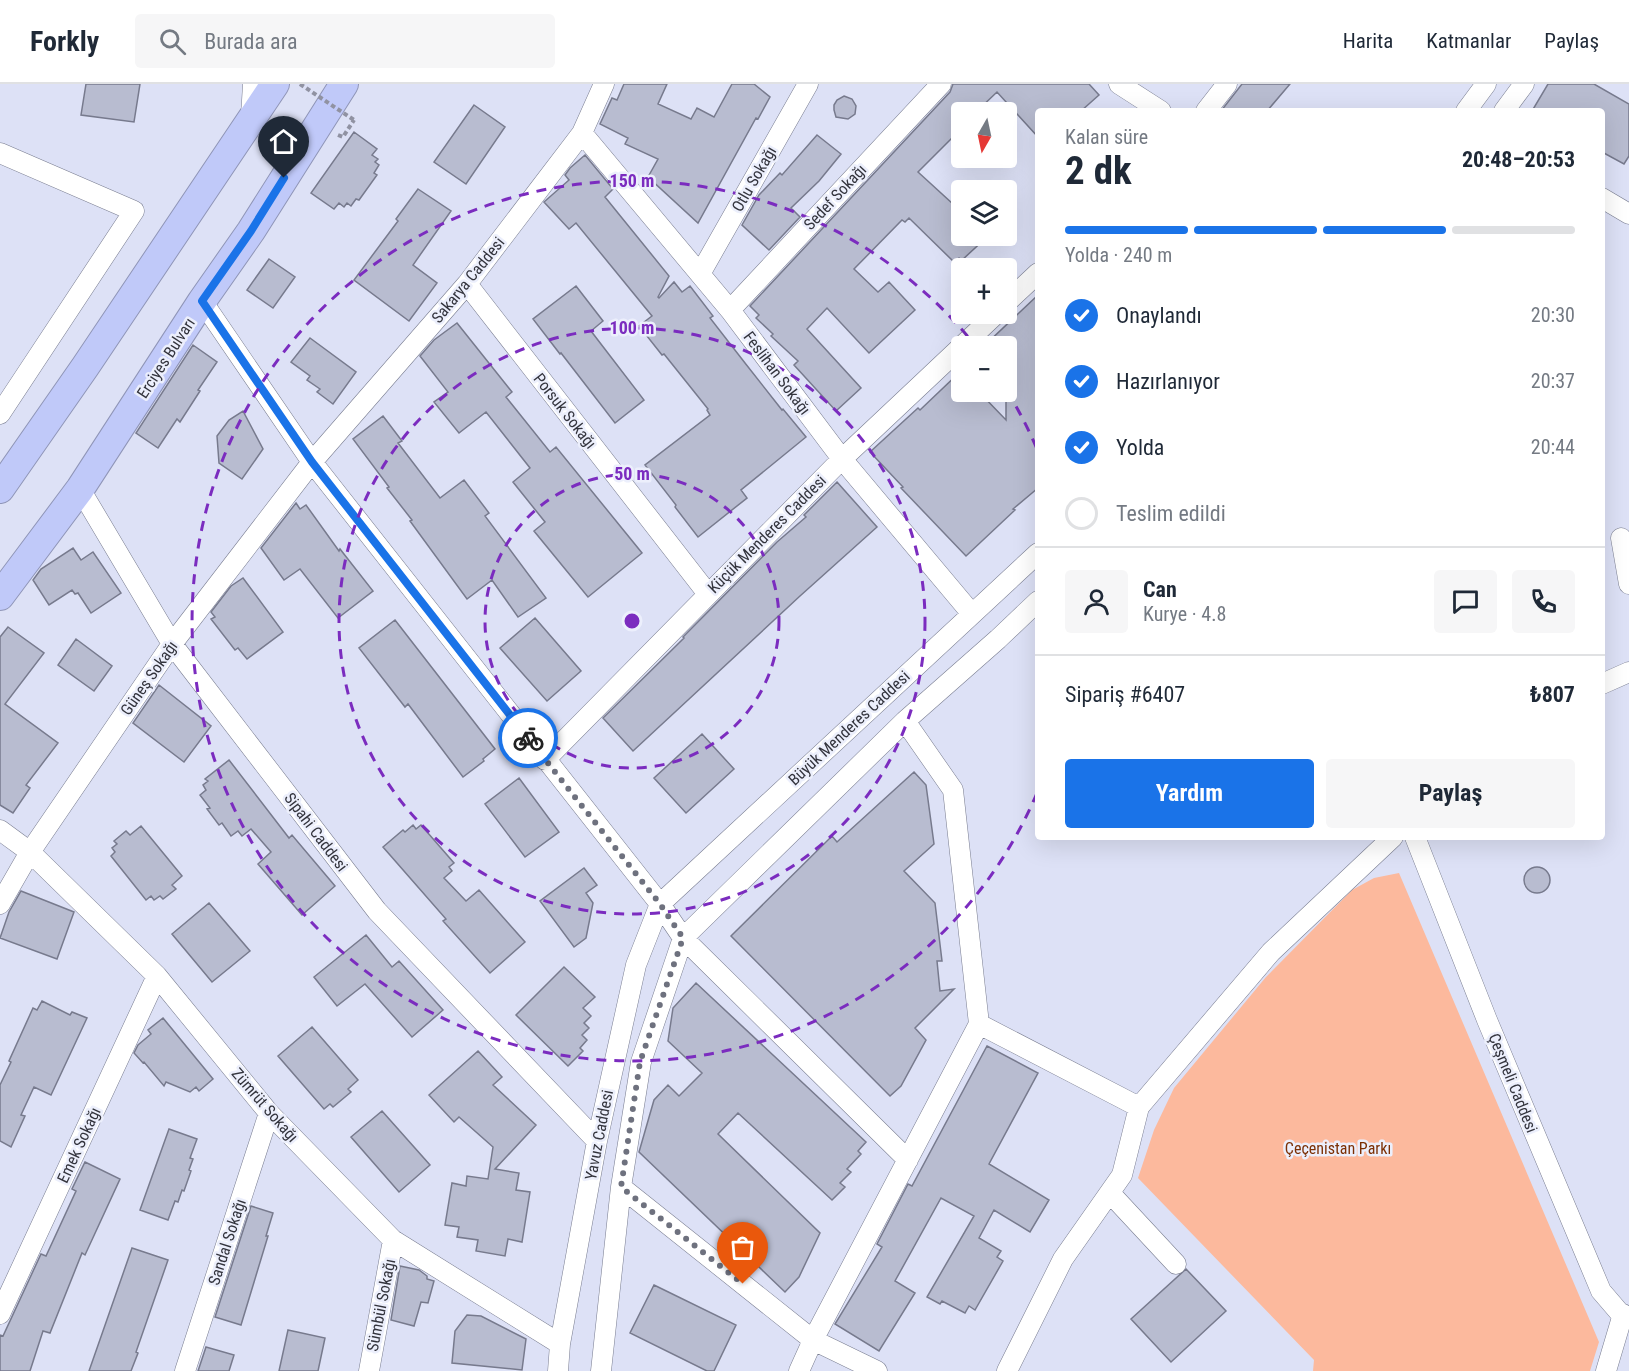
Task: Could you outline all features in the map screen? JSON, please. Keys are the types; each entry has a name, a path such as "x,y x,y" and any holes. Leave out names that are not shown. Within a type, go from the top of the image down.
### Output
{"highway":[{"path":"0,489 275,84"},
{"name":"Erciyes Bulvarı","path":"0,596 80,489 202,301 251,231 344,84"}],"street":[{"path":"250,120 253,84"},
{"name":"Sakarya Caddesi","path":"312,462 467,284 582,133 604,84"},
{"name":"Otlu Sokağı","path":"700,274 808,84"},
{"name":"Sedef Sokağı","path":"730,310 941,84"},
{"path":"1119,84 1156,108"},
{"path":"1208,108 1227,84"},
{"path":"1468,108 1486,84"},
{"path":"1506,108 1524,84"},
{"name":"Feslihan Sokağı","path":"582,133 730,310 842,459 972,614"},
{"path":"0,153 134,211 0,414"},
{"path":"1605,200 1629,214"},
{"path":"1017,293 1035,276"},
{"name":"Porsuk Sokağı","path":"467,284 708,594"},
{"path":"202,301 312,462 660,904 683,938 908,1160"},
{"name":"Küçük Menderes Caddesi","path":"545,760 842,459 985,324"},
{"name":"Güneş Sokağı","path":"0,904 30,852 172,644 312,462"},
{"name":"Sipahi Caddesi","path":"80,489 172,644 377,911 597,1141"},
{"path":"1621,538 1629,584"},
{"name":"Büyük Menderes Caddesi","path":"660,904 1035,556"},
{"name":"Büyük Menderes Caddesi","path":"683,938 905,721 1035,604"},
{"path":"1605,683 1629,672"},
{"path":"799,1371 813,1340 980,1024 952,790 905,721"},
{"name":"Zümrüt Sokağı","path":"0,830 30,852 157,976 269,1113 393,1240 560,1344"},
{"path":"1007,1371 1064,1259 1122,1175 1139,1107 1271,952 1390,840"},
{"name":"Çeşmeli Caddesi","path":"1416,840 1496,1041 1601,1291 1626,1316"},
{"name":"Yavuz Caddesi","path":"558,1371 560,1344 597,1141 636,965 660,904"},
{"name":"Yavuz Caddesi","path":"601,1371 621,1187 640,1062 683,938"},
{"name":"Emek Sokağı","path":"0,1314 157,976"},
{"path":"980,1024 1139,1107"},
{"name":"Sandal Sokağı","path":"185,1371 269,1113"},
{"path":"621,1187 813,1340 877,1371"},
{"path":"1110,1193 1176,1264"},
{"name":"Sümbül Sokağı","path":"369,1371 393,1240"},
{"path":"1606,1371 1626,1316"}],"path":[{"path":"300,84 354,120 343,137"}],"green space":[{"name":"Çeçenistan Parkı","path":"1399,873 1599,1342 1590,1371 1313,1371 1314,1360 1138,1178 1154,1130 1174,1088 1266,977 1352,890 1374,878"}],"building":[{"path":"86,84 140,84 134,122 81,115"},
{"path":"624,84 667,84 658,104 691,119 697,108 714,117 732,84 754,84 770,97 698,223 648,177 658,159 625,144 628,138 600,124 612,98 617,100"},
{"path":"953,84 1089,84 1099,95 1084,108 1035,108 1035,134 1017,114 1017,102 1006,102 997,92 986,102 951,102 951,139 918,172 951,202 951,246 977,246 964,258 951,259 909,218 905,222 902,220 854,269 878,292 889,282 915,310 869,353 827,308 807,329 861,388 836,411 794,365 798,361 771,336 773,334 756,318 759,315 750,306 950,92"},
{"path":"1242,84 1290,84 1270,108 1223,108"},
{"path":"1548,84 1594,84 1629,104 1629,156 1624,164 1605,154 1605,108 1534,108"},
{"path":"844,96 852,99 856,106 855,114 848,119 836,117 834,110 837,100"},
{"path":"474,105 505,127 466,184 434,162"},
{"path":"354,132 377,149 372,155 378,159 375,162 379,165 374,173 377,175 359,200 356,199 351,206 347,203 344,207 339,203 334,209 311,193"},
{"path":"817,135 841,154 819,181 791,208 800,217 769,250 742,225 759,195 780,173 782,175"},
{"path":"585,155 613,189 605,197 669,276 658,297 674,282 682,292 690,286 713,316 710,318 806,437 741,490 747,498 698,537 645,465 710,415 708,409 639,326 652,316 576,223 569,229 544,202 569,180 565,175"},
{"path":"418,189 451,211 413,265 437,283 409,321 354,280 398,221 396,219"},
{"path":"269,259 295,277 273,308 247,290"},
{"path":"576,286 603,321 591,331 644,400 615,423 533,319"},
{"path":"1035,298 1035,491 966,556 870,452 951,380 951,402 989,402 1006,420 1006,402 1017,402 1017,336 995,336 1007,324 1017,324 1017,315"},
{"path":"457,323 512,392 506,397 550,452 556,447 642,553 588,597 534,531 545,522 513,482 530,468 486,412 459,433 434,402 448,392 420,356 434,340"},
{"path":"310,338 356,372 333,404 317,392 320,389 307,380 310,376 291,362"},
{"path":"193,345 217,362 180,422 177,419 158,448 136,433"},
{"path":"243,411 263,449 242,479 219,463 217,436 229,420"},
{"path":"383,416 402,441 398,443 440,498 464,480 489,513 485,516 546,598 518,617 492,580 467,599 353,439"},
{"path":"837,482 877,527 633,751 603,718 777,542 806,517 804,515"},
{"path":"296,503 300,509 306,505 339,551 340,549 373,591 338,618 300,569 284,580 261,548"},
{"path":"73,548 81,560 93,552 121,593 91,613 78,593 75,594 72,590 49,605 33,580 41,569"},
{"path":"243,578 283,632 247,659 238,648 235,650 211,619 215,617 211,612 231,586"},
{"path":"535,618 581,671 547,701 500,648"},
{"path":"395,620 495,749 463,777 408,704 405,707 359,648"},
{"path":"8,627 44,653 5,704 58,743 26,785 30,788 13,813 0,805 0,637"},
{"path":"76,639 112,666 94,691 58,665"},
{"path":"159,685 211,726 184,762 133,723"},
{"path":"702,734 734,769 686,813 654,778"},
{"path":"229,760 289,838 292,835 335,886 302,915 258,864 271,852 251,829 242,836 238,831 231,836 222,823 219,825 200,795 206,790 203,785 208,781 205,779"},
{"path":"914,772 926,785 934,844 904,871 935,903 942,961 937,961 940,991 954,989 915,1028 926,1040 901,1086 890,1096 731,936 832,836 837,842"},
{"path":"519,778 559,832 525,857 485,804"},
{"path":"413,825 416,829 421,825 454,863 449,867 452,871 444,878 466,901 479,890 525,942 490,973 443,921 446,919 383,847 403,830 405,832"},
{"path":"141,826 182,876 172,885 176,889 163,899 160,896 154,900 151,896 146,900 111,856 115,852 112,848 117,844 114,841 126,831 130,835"},
{"path":"1537,867 1546,871 1550,880 1546,889 1537,893 1528,889 1524,880 1528,871"},
{"path":"584,868 597,885 586,893 593,903 586,938 574,947 540,901"},
{"path":"21,891 74,912 57,959 0,938 9,912"},
{"path":"209,903 250,951 212,982 172,934"},
{"path":"366,935 392,967 399,961 443,1010 412,1037 365,984 337,1006 314,977"},
{"path":"564,967 595,997 583,1008 591,1016 584,1023 589,1028 582,1035 587,1040 580,1048 583,1051 568,1066 516,1015"},
{"path":"696,983 866,1142 858,1151 861,1154 847,1169 851,1172 840,1183 845,1187 832,1200 738,1113 718,1134 820,1233 799,1277 785,1292 639,1152 654,1100 668,1085 679,1096 702,1073 668,1041 673,1008"},
{"path":"42,1001 70,1015 72,1012 87,1018 51,1095 34,1087 21,1115 25,1116 11,1147 0,1141 0,1085 33,1008 37,1010"},
{"path":"163,1018 213,1079 199,1091 196,1087 190,1092 166,1082 164,1086 134,1053 138,1045 151,1034 148,1030"},
{"path":"312,1027 358,1080 348,1089 351,1092 333,1107 330,1104 324,1109 278,1056"},
{"path":"987,1046 1038,1073 989,1164 1049,1200 1030,1232 994,1210 979,1238 1001,1251 997,1257 1003,1261 975,1310 969,1306 965,1313 942,1301 940,1304 927,1297 974,1216 941,1198 895,1281 915,1293 879,1351 835,1324 882,1247 877,1244 908,1184 912,1186"},
{"path":"478,1051 502,1077 493,1085 536,1125 495,1169 519,1173 516,1190 530,1192 522,1242 508,1239 505,1256 476,1251 478,1240 457,1237 459,1227 445,1225 452,1183 466,1186 467,1176 488,1179 493,1147 459,1117 454,1122 429,1095"},
{"path":"382,1111 430,1165 399,1192 351,1137"},
{"path":"169,1129 197,1139 190,1158 193,1159 189,1170 191,1171 184,1191 182,1190 178,1202 175,1201 168,1220 140,1210"},
{"path":"85,1162 120,1179 85,1255 82,1253 50,1333 43,1331 30,1371 0,1371 0,1335 3,1336 41,1254 46,1256 76,1191 72,1189"},
{"path":"251,1206 273,1213 241,1325 215,1317"},
{"path":"132,1248 168,1260 136,1352 138,1353 131,1371 89,1371"},
{"path":"400,1266 419,1270 427,1276 427,1279 434,1281 428,1303 421,1302 414,1326 391,1320"},
{"path":"1186,1269 1226,1311 1171,1362 1131,1319"},
{"path":"654,1285 736,1325 714,1371 707,1371 630,1333"},
{"path":"467,1315 481,1316 526,1339 522,1370 452,1363 455,1331"},
{"path":"288,1330 325,1338 318,1371 279,1371"},
{"path":"206,1347 234,1355 229,1371 198,1371"}],"way so far":[{"path":"528,738 660,904 683,938 640,1062 621,1187 743,1284"}],"route":[{"path":"284,178 251,231 202,301 312,462 528,738"}]}
